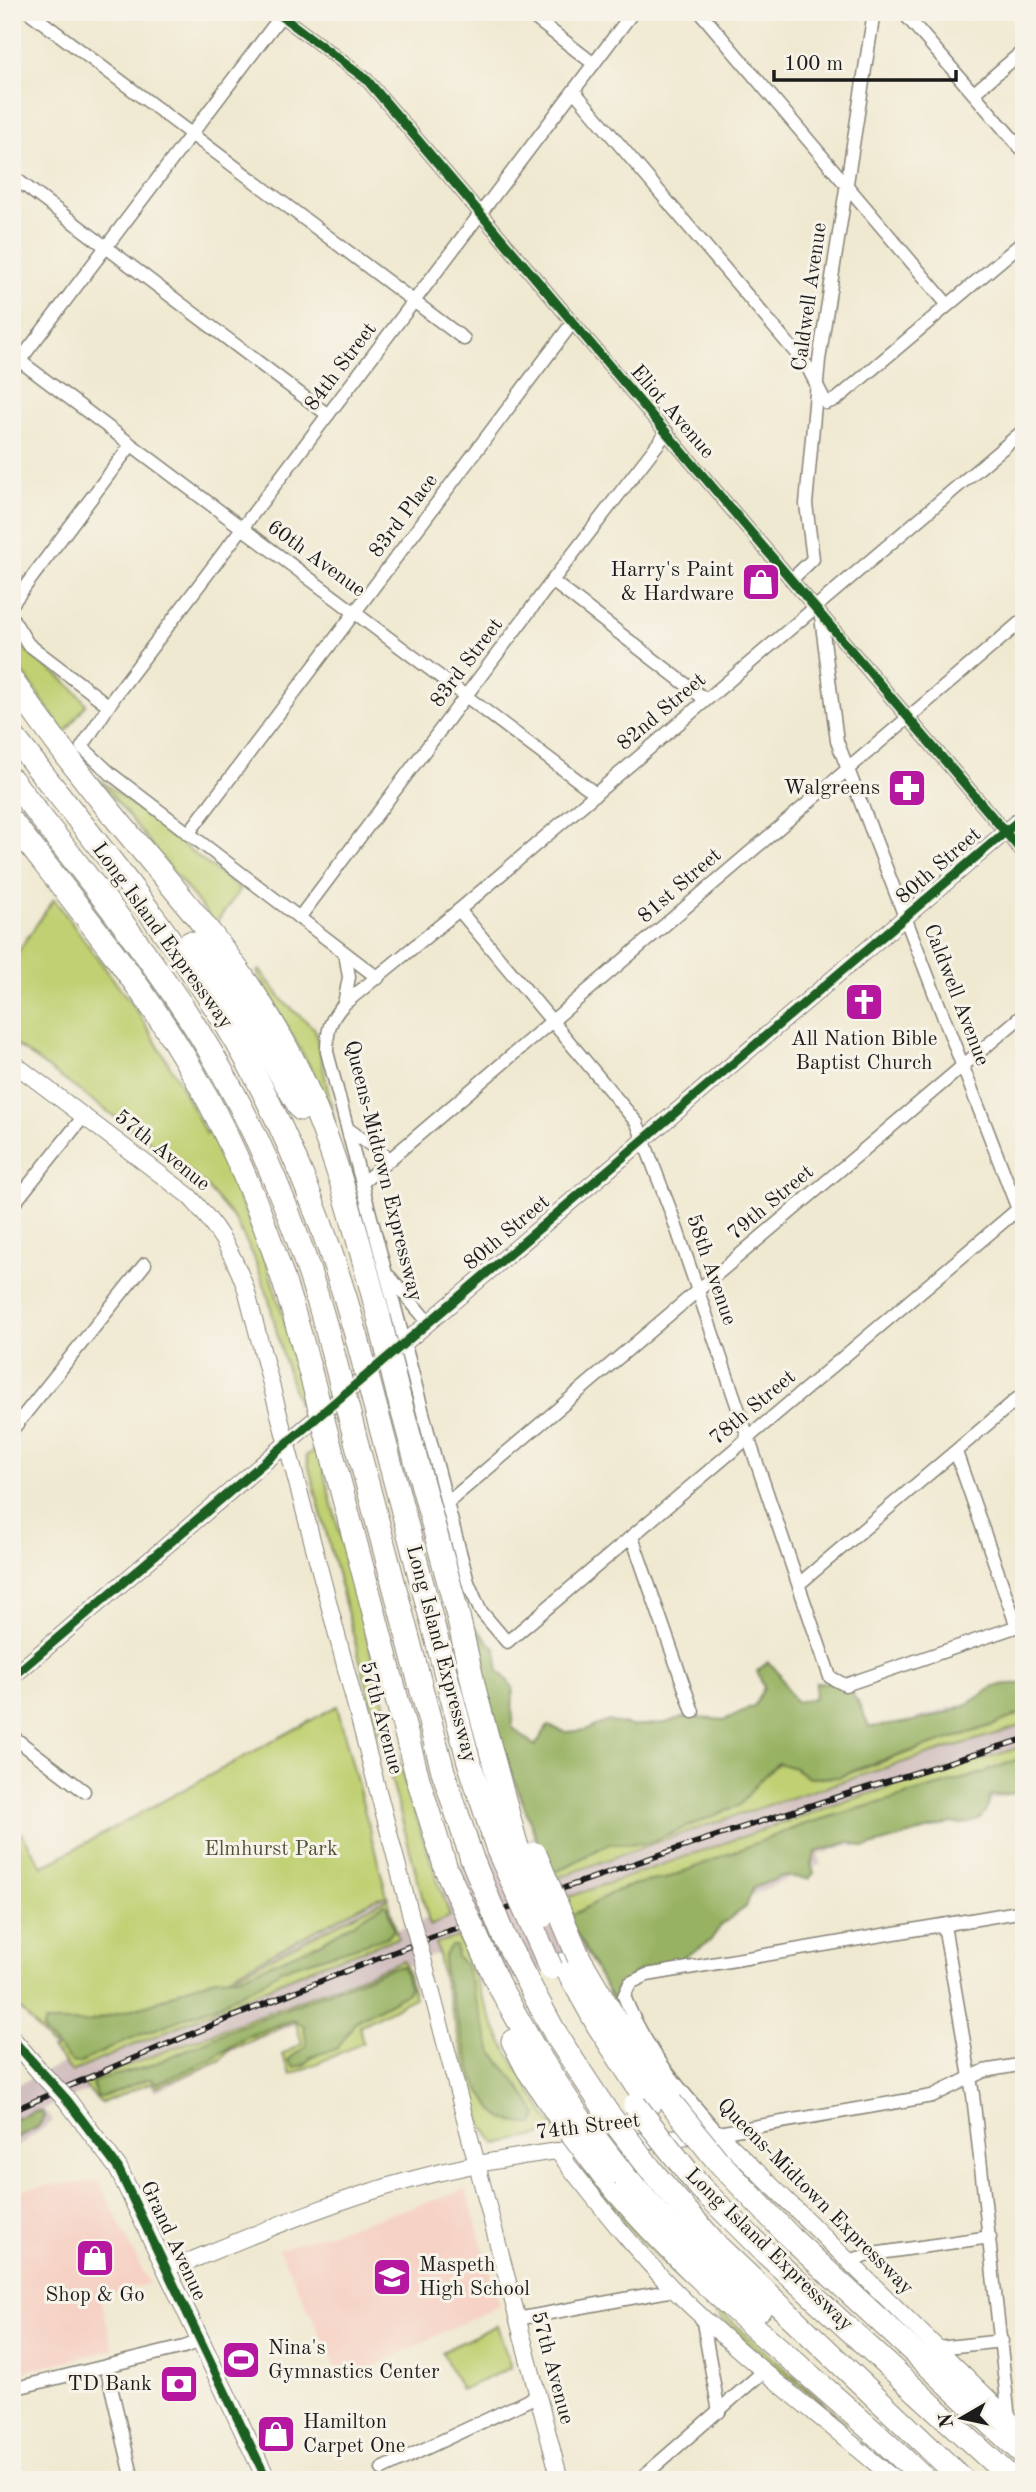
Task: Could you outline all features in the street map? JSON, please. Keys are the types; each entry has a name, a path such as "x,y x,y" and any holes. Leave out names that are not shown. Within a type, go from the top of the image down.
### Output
{"highway":[{"path":"12,681 109,809 221,944 254,991 308,1090 333,1152 379,1317 515,1844 564,1963 633,2050 652,2104 718,2160 784,2231 1024,2454"},
{"name":"Long Island Expressway","path":"12,734 104,854 217,1010 256,1077 313,1200 342,1284 357,1338 466,1752 515,1844 564,1963 585,2030 652,2104 693,2175 767,2254 1013,2480"},
{"name":"Long Island Expressway","path":"12,780 151,962 189,1017 263,1152 311,1276 443,1771 472,1859 504,1937 556,2035 606,2111 655,2175 718,2247 962,2480"},
{"path":"12,822 141,991 207,1097 240,1164 273,1245 292,1302 418,1779 446,1869 493,1985 535,2050 568,2116 616,2178 645,2224 693,2272 925,2480"},
{"path":"104,854 168,914 246,1018 294,1096 348,1206"},
{"path":"616,2178 834,2375 894,2417"}],"main road":[{"name":"Grand Avenue","path":"12,2039 104,2146 118,2168 267,2480"}],"street":[{"path":"29,12 464,339"},
{"path":"527,12 594,64"},
{"name":"84th Street","path":"188,834 111,775 82,747 108,705 633,12"},
{"path":"700,12 947,304"},
{"name":"Caldwell Avenue","path":"791,580 813,559 806,504 817,385 828,298 874,12"},
{"path":"904,12 1024,152"},
{"path":"15,362 108,247 281,14"},
{"name":"Eliot Avenue","path":"281,14 367,80 1024,854"},
{"path":"974,93 1024,50"},
{"path":"574,91 807,366 826,403 837,399 1024,240"},
{"path":"12,176 328,415"},
{"name":"83rd Place","path":"188,834 573,323"},
{"name":"60th Avenue","path":"15,362 356,612 596,794"},
{"name":"82nd Street","path":"328,1025 344,1004 706,700 818,612 1024,430"},
{"name":"83rd Street","path":"299,918 667,432"},
{"path":"12,604 131,445"},
{"path":"552,581 706,700"},
{"name":"Caldwell Avenue","path":"818,612 837,741 963,1066 1021,1206 1024,1225"},
{"path":"12,618 28,645 108,705"},
{"name":"81st Street","path":"362,1182 1024,619"},
{"name":"80th Street","path":"12,1676 1024,816"},
{"path":"188,834 378,978"},
{"name":"58th Avenue","path":"459,910 637,1123 671,1212 830,1676 845,1685 1020,1625"},
{"path":"344,1004 349,977 345,953"},
{"name":"79th Street","path":"447,1503 1024,1014"},
{"name":"Queens-Midtown Expressway","path":"328,1025 327,1052 473,1598 507,1642"},
{"name":"57th Avenue","path":"12,1062 189,1196 226,1242 246,1289 560,2480"},
{"path":"12,1206 84,1116"},
{"path":"348,1129 390,1159"},
{"name":"78th Street","path":"507,1642 1021,1206"},
{"path":"12,1430 145,1264"},
{"path":"387,1273 428,1322"},
{"path":"799,1584 1024,1393"},
{"path":"956,1452 1020,1625"},
{"path":"632,1537 693,1712"},
{"path":"12,1736 83,1791"},
{"path":"1009,2419 970,2077 944,1925 1024,1912"},
{"name":"Queens-Midtown Expressway","path":"944,1925 647,1975 630,1983 624,1996 635,2025 667,2072 718,2133 1024,2433"},
{"name":"74th Street","path":"165,2265 185,2263 316,2210 414,2179 557,2151 718,2133 932,2096 984,2071 1024,2064"},
{"path":"557,2151 626,2239 674,2290 764,2371 895,2480"},
{"path":"847,2261 990,2237"},
{"path":"517,2319 674,2290"},
{"path":"702,2317 719,2412"},
{"path":"938,2348 1002,2340"},
{"path":"12,2389 201,2341"},
{"path":"106,2366 133,2480"},
{"path":"639,2480 764,2371"},
{"path":"382,2469 537,2396"}],"shaded area":[{"path":"1024,1685 1024,1790 943,1814 942,1823 853,1847 851,1844 819,1855 821,1864 697,1920 488,1987 444,1970 438,1954 406,1966 408,1975 230,2052 222,2061 155,2092 149,2083 101,2105 88,2091 43,2109 53,2121 12,2151 12,2075 19,2084 65,2062 52,2046 129,2020 146,2020 377,1898 387,1896 396,1930 429,1918 442,1899 446,1869 540,1835"},
{"path":"99,2181 149,2284 100,2296 113,2350 12,2374 12,2190"},
{"name":"Maspeth High School","path":"466,2190 500,2305 343,2381 279,2249"}],"green space":[{"path":"12,634 29,653 69,685 86,704 65,733 12,657"},
{"path":"98,778 240,890 215,924"},
{"path":"54,899 139,1014 206,1134 210,1129 266,1262 284,1318 305,1398 298,1404 268,1296 253,1255 235,1220 205,1185 184,1167 12,1042 12,960"},
{"path":"260,970 285,1003 315,1029 335,1123 316,1078 257,972"},
{"path":"317,1447 409,1798 450,1916 430,1926 306,1456"},
{"path":"467,1619 496,1649 499,1671 513,1687 512,1727 535,1746 548,1726 566,1732 585,1730 608,1721 632,1726 665,1723 685,1717 725,1720 755,1705 764,1688 757,1671 768,1662 777,1671 795,1702 814,1699 816,1682 839,1683 849,1689 869,1727 937,1716 969,1703 994,1687 1011,1684 1024,1684 1024,1712 994,1725 868,1765 839,1777 809,1778 795,1768 778,1763 740,1805 647,1843 608,1844 560,1870 549,1872 503,1750"},
{"name":"Elmhurst Park","path":"337,1706 387,1896 377,1898 146,2020 129,2020 52,2046 12,1999 12,1838 22,1833 42,1867"},
{"path":"1024,1712 1024,1725 728,1818 552,1880 549,1872 560,1870 608,1844 647,1843 740,1805 778,1763 795,1768 809,1778 839,1777"},
{"path":"1024,1746 1024,1757 980,1774 802,1825 665,1879 622,1889 567,1916 560,1900 846,1801"},
{"path":"1024,1757 1024,1792 990,1796 986,1811 978,1820 951,1823 864,1848 850,1842 816,1852 811,1864 814,1873 809,1879 783,1876 753,1888 746,1907 722,1924 710,1941 676,1962 642,1970 633,1975 620,1989 614,2003 567,1916 622,1889 665,1879 802,1825 980,1774"},
{"path":"388,1898 398,1938 322,1964 72,2072 52,2049 128,2022 146,2021"},
{"path":"385,1904 388,1906 394,1930 388,1937 281,1970 258,1985 215,2006 127,2040 81,2062 74,2063 69,2060 42,2030 45,2022 88,2022 153,2003 216,1978 239,1977 318,1944"},
{"path":"458,1937 503,2043 557,2132 496,2144 482,2125 442,1976 436,1943"},
{"path":"451,1946 456,1946 457,1957 465,1965 492,2052 538,2115 534,2124 521,2124 502,2118 492,2109 474,2079 444,1973 444,1954"},
{"path":"404,1960 414,1998 359,2026 363,2043 291,2075 282,2055 302,2043 295,2021 229,2050 221,2060 156,2088 152,2082 101,2103 82,2083"},
{"path":"403,1966 409,1987 407,1993 356,2021 337,2049 312,2056 304,2065 293,2067 288,2060 307,2045 304,2026 294,2019 246,2037 210,2060 157,2084 152,2079 147,2079 98,2097 92,2083 147,2067 233,2029 391,1968"},
{"path":"35,2111 42,2112 44,2117 38,2127 12,2140 12,2120"},
{"path":"586,2171 615,2206 678,2271 847,2424 766,2359 635,2236 584,2174"},
{"path":"497,2325 511,2368 461,2390 442,2352"}],"railway":[{"path":"12,2111 279,1998 550,1893 845,1794 1024,1739"}],"cycle path":[{"path":"276,12 367,80 1024,854"},
{"path":"12,1677 1024,816"},
{"path":"12,2039 67,2100 118,2168 267,2480"}],"place":[{"name":"Harry's Paint & Hardware","path":"761,582"},
{"name":"Walgreens","path":"907,788"},
{"name":"All Nation Bible Baptist Church","path":"864,1002"},
{"name":"Shop & Go","path":"95,2258"},
{"name":"Maspeth High School","path":"392,2277"},
{"name":"Nina's Gymnastics Center","path":"241,2360"},
{"name":"TD Bank","path":"179,2384"},
{"name":"Hamilton Carpet One","path":"276,2434"}]}
